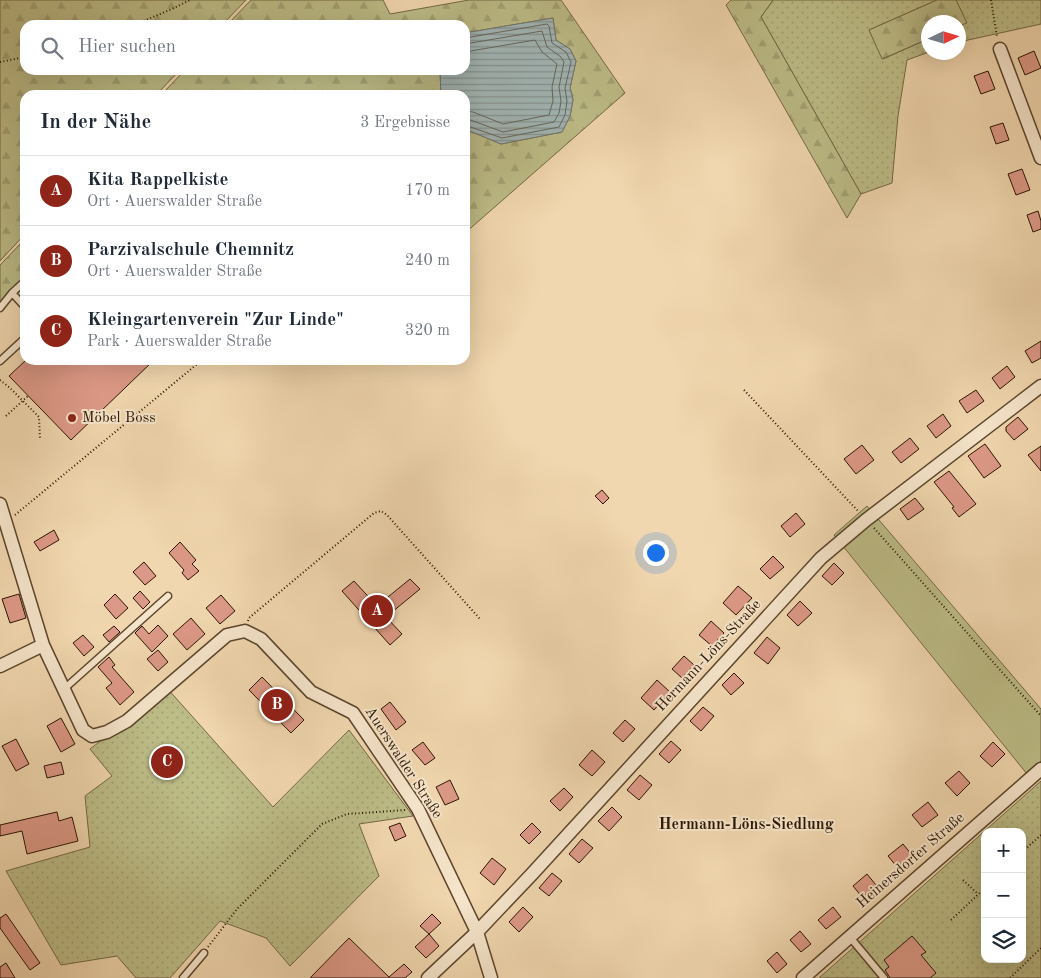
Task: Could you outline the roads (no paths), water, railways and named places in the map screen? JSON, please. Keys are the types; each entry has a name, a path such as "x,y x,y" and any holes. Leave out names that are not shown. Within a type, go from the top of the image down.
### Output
{"street":[{"path":"1000,50 1041,158"},
{"name":"Hermann-Löns-Straße","path":"428,978 477,932 821,558 1041,386"},
{"path":"0,504 43,645 64,689"},
{"name":"Auerswalder Straße","path":"64,689 82,730 92,736 107,732 127,721 227,635 245,630 261,639 311,692 353,713 418,809 477,932 491,978"},
{"path":"0,666 43,645"},
{"name":"Heinersdorfer Straße","path":"802,978 1041,770"}],"lane":[{"path":"0,308 20,286"},
{"path":"12,293 20,302"},
{"path":"0,361 20,343"},
{"path":"64,689 168,596"},
{"path":"849,936 884,978"},
{"path":"183,978 204,953"}],"water":[{"path":"553,18 556,40 570,49 576,61 570,88 573,100 570,116 562,132 501,144 470,131 470,90 441,90 440,75 470,75 470,32"}],"place":[{"name":"Möbel Boss","path":"72,418"},
{"name":"Kita Rappelkiste","path":"377,611"},
{"name":"Parzivalschule Chemnitz","path":"277,705"},
{"name":"Kleingartenverein \"Zur Linde\"","path":"167,762"}],"district":[{"name":"Hermann-Löns-Siedlung","path":"746,825"}]}
